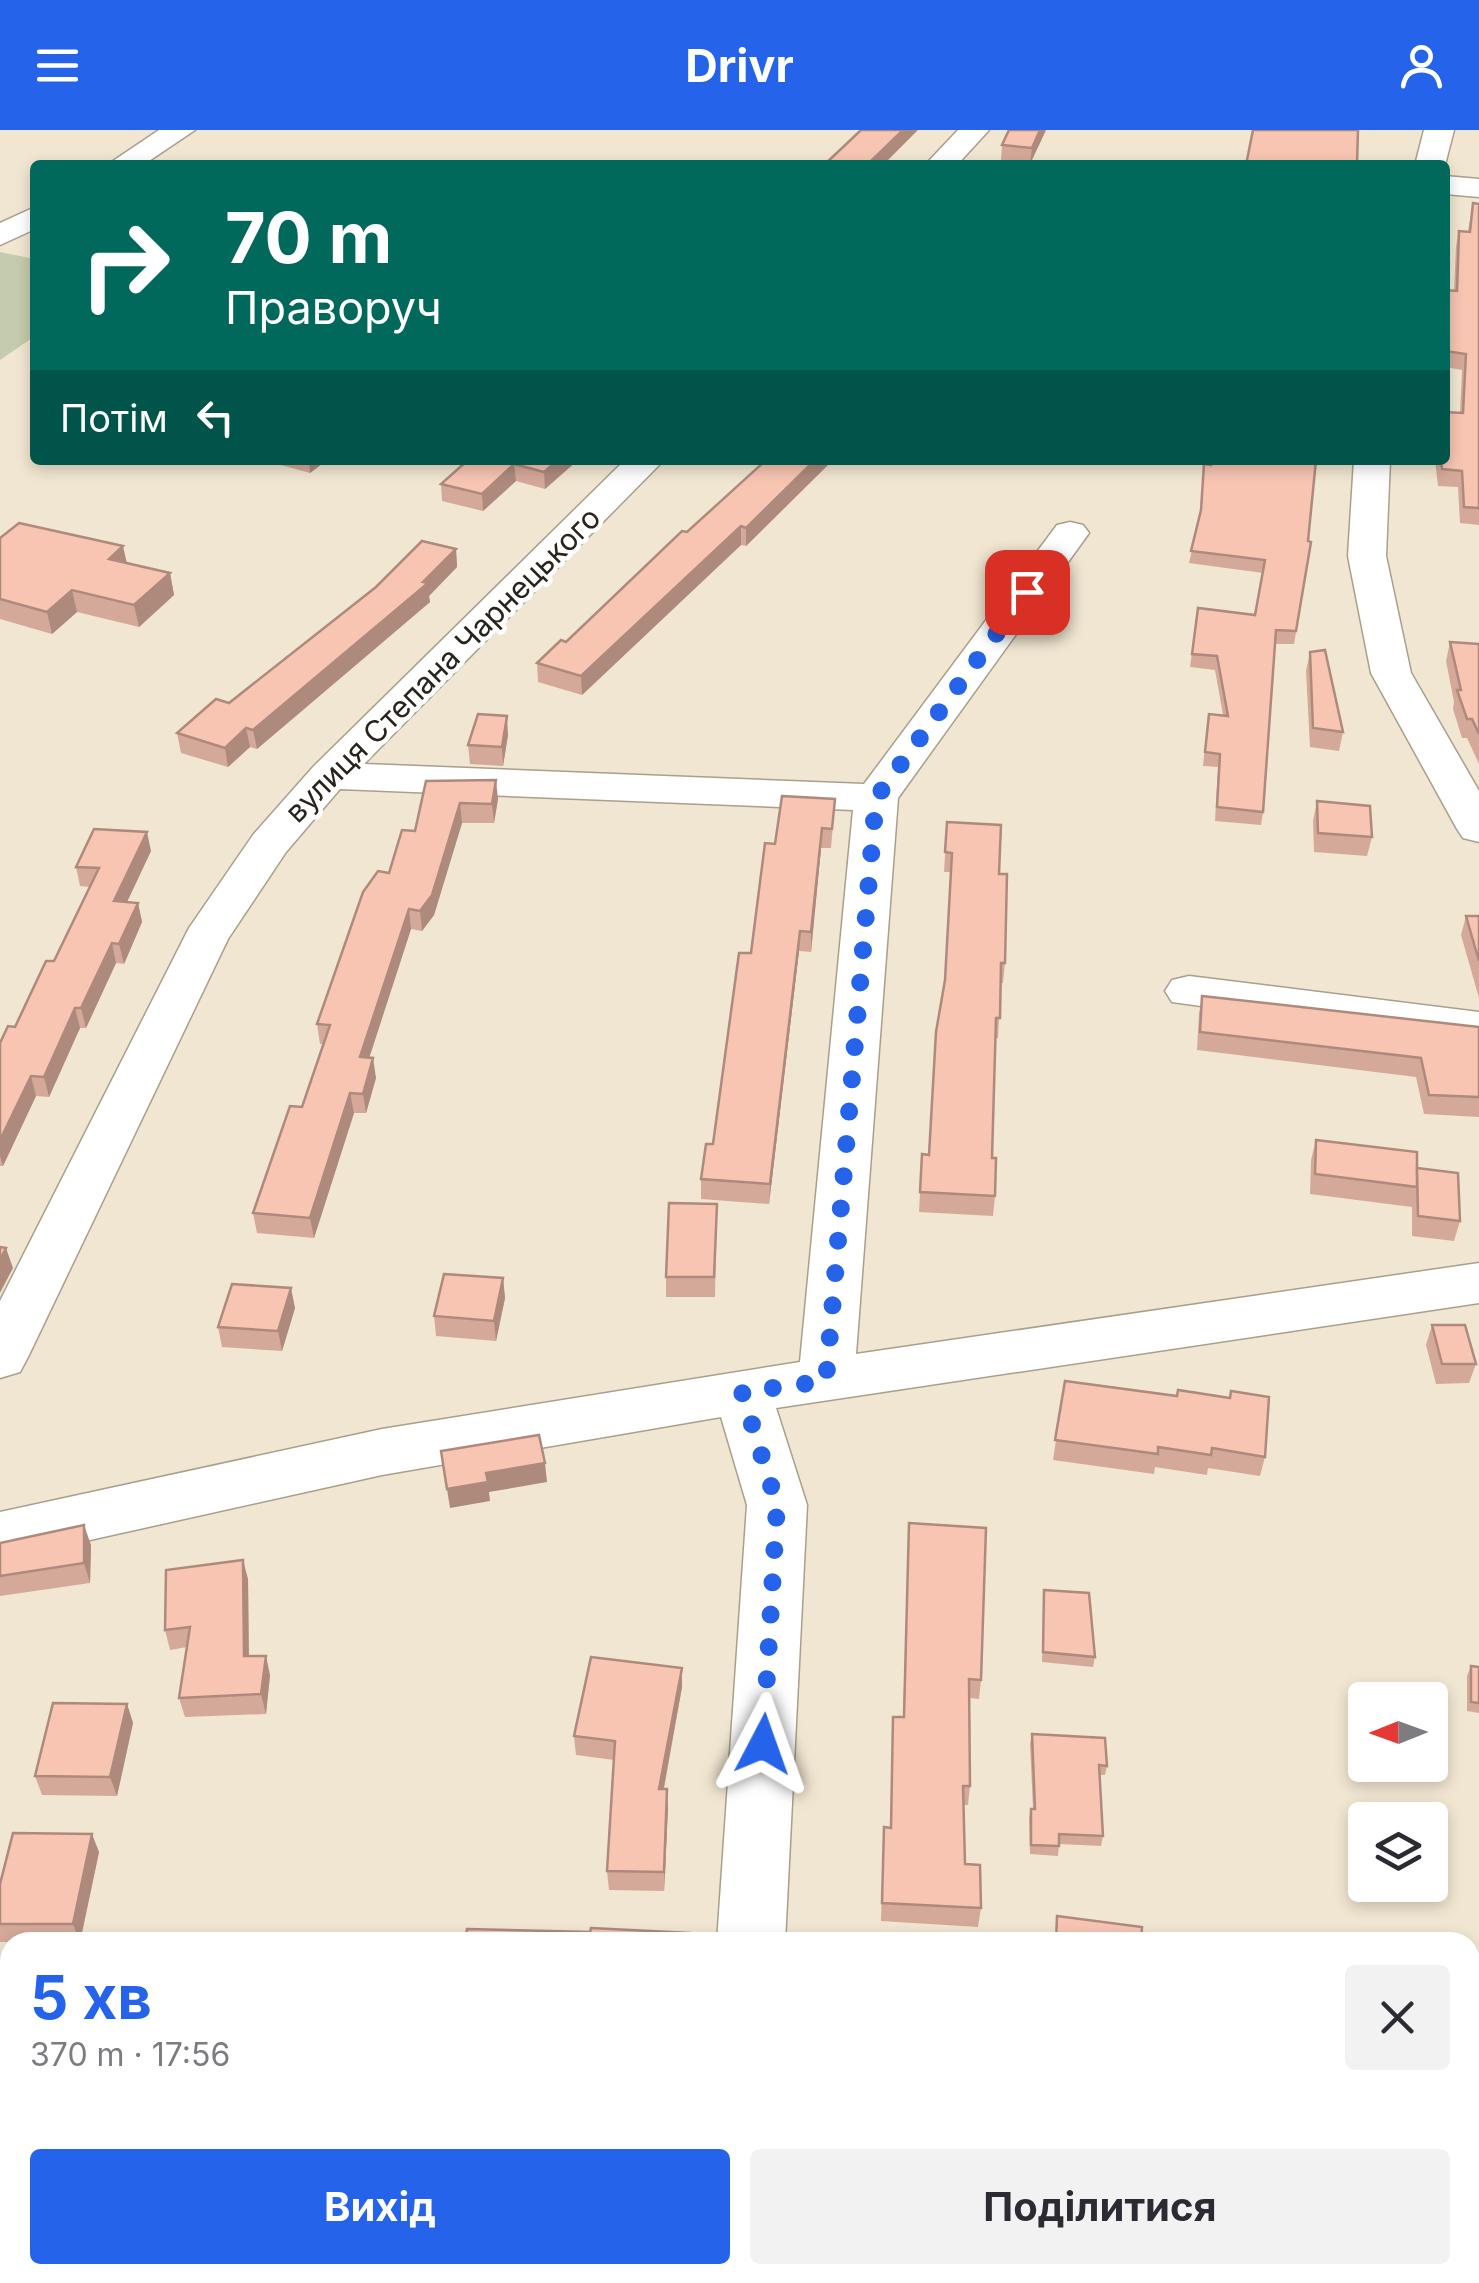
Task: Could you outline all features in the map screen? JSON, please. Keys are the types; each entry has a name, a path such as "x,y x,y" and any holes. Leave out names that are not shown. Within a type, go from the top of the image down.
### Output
{"street":[{"path":"130,160 180,130"},
{"path":"945,160 974,130"},
{"path":"1431,160 1439,130"},
{"path":"1450,185 1479,188"},
{"path":"0,236 30,219"},
{"path":"0,247 30,252"},
{"name":"вулиця Степана Чарнецького","path":"0,1356 205,938 270,844 328,776 641,465"},
{"path":"1372,465 1366,556 1391,673 1479,829"},
{"path":"826,1381 876,798 1070,534"},
{"path":"328,776 876,798"},
{"path":"1189,992 1479,1028"},
{"path":"0,1536 382,1452 742,1392 1479,1284"},
{"path":"742,1392 777,1505 752,1932"}],"green space":[{"path":"0,252 30,258 30,339 0,360"}],"building":[{"path":"861,130 903,130 872,160 829,160"},
{"path":"1009,130 1040,130 1032,148 1002,145"},
{"path":"1253,130 1358,130 1357,160 1247,160"},
{"path":"1473,203 1479,204 1479,508 1464,507 1462,471 1442,469 1442,465 1450,465 1450,412 1463,413 1466,354 1450,352 1450,290 1457,291 1459,231 1470,232"},
{"path":"462,465 513,465 482,494 441,484"},
{"path":"518,465 552,465 544,472"},
{"path":"761,465 810,465 581,676 537,663 561,640 566,642 682,531 687,532"},
{"path":"1204,465 1316,465 1308,541 1311,542 1296,631 1276,630 1263,812 1217,807 1220,754 1205,752 1209,714 1228,716 1217,656 1192,654 1198,608 1255,615 1265,560 1191,551 1201,510"},
{"path":"19,523 123,546 109,559 170,573 134,605 72,590 47,612 0,599 0,538"},
{"path":"422,541 456,549 423,582 428,583 253,730 246,728 225,748 177,733 216,699 229,703 376,587"},
{"path":"1450,642 1479,644 1479,734 1472,719 1467,719 1457,690 1461,690"},
{"path":"1325,650 1343,732 1313,728 1310,652"},
{"path":"478,714 507,716 502,747 468,745"},
{"path":"496,780 492,804 460,803 432,895 420,911 409,909 360,1057 373,1058 363,1094 350,1093 310,1218 253,1213 290,1106 302,1107 330,1025 317,1024 363,892 378,871 389,873 402,830 415,831 426,781"},
{"path":"782,796 835,799 832,829 822,828 811,932 800,931 770,1184 701,1179 706,1144 713,1144 739,953 751,953 765,843 775,844"},
{"path":"1317,801 1370,806 1372,837 1318,833"},
{"path":"947,822 1001,825 999,874 1007,874 1005,963 1001,963 1000,1018 996,1018 992,1158 996,1158 995,1196 920,1192 922,1154 929,1155 936,1032 945,980 952,853 945,852"},
{"path":"94,829 147,832 114,901 138,903 119,944 112,943 81,1008 75,1008 44,1077 31,1076 0,1140 0,1043 8,1026 15,1027 46,961 54,961 99,868 76,867"},
{"path":"1466,916 1479,916 1479,961"},
{"path":"1202,996 1479,1027 1479,1097 1429,1095 1421,1058 1200,1032"},
{"path":"1316,1140 1417,1152 1417,1187 1315,1174"},
{"path":"1417,1168 1458,1173 1460,1221 1418,1216"},
{"path":"669,1203 717,1204 714,1277 666,1277"},
{"path":"444,1274 503,1278 494,1321 434,1316"},
{"path":"232,1284 291,1288 278,1331 218,1327"},
{"path":"1432,1325 1465,1325 1476,1364 1442,1364"},
{"path":"1065,1381 1177,1396 1178,1390 1230,1398 1231,1391 1269,1397 1265,1457 1212,1448 1211,1455 1158,1447 1158,1454 1055,1440"},
{"path":"539,1435 545,1463 486,1473 488,1482 447,1489 441,1451"},
{"path":"909,1523 986,1528 981,1680 969,1679 970,1786 963,1786 965,1864 980,1865 981,1908 882,1903 884,1827 891,1828 893,1717 904,1717"},
{"path":"84,1525 84,1563 0,1576 0,1543"},
{"path":"243,1560 244,1656 266,1656 261,1694 179,1698 190,1627 165,1630 166,1570"},
{"path":"1044,1590 1089,1593 1095,1657 1043,1652"},
{"path":"591,1657 682,1668 659,1789 667,1789 664,1872 607,1871 615,1741 574,1736"},
{"path":"1471,1666 1479,1667 1479,1703 1471,1702"},
{"path":"53,1703 127,1704 110,1777 35,1776"},
{"path":"1032,1734 1105,1738 1107,1766 1099,1765 1103,1836 1059,1834 1059,1846 1031,1845 1031,1809 1035,1809"},
{"path":"13,1833 92,1834 73,1924 0,1924 0,1884"},
{"path":"1057,1916 1142,1927 1142,1932 1056,1932"},
{"path":"591,1928 669,1932 590,1932"},
{"path":"467,1929 590,1932 467,1932"}],"route":[{"path":"763,1744 777,1505 742,1392 826,1381 876,798 1027,592"}]}
